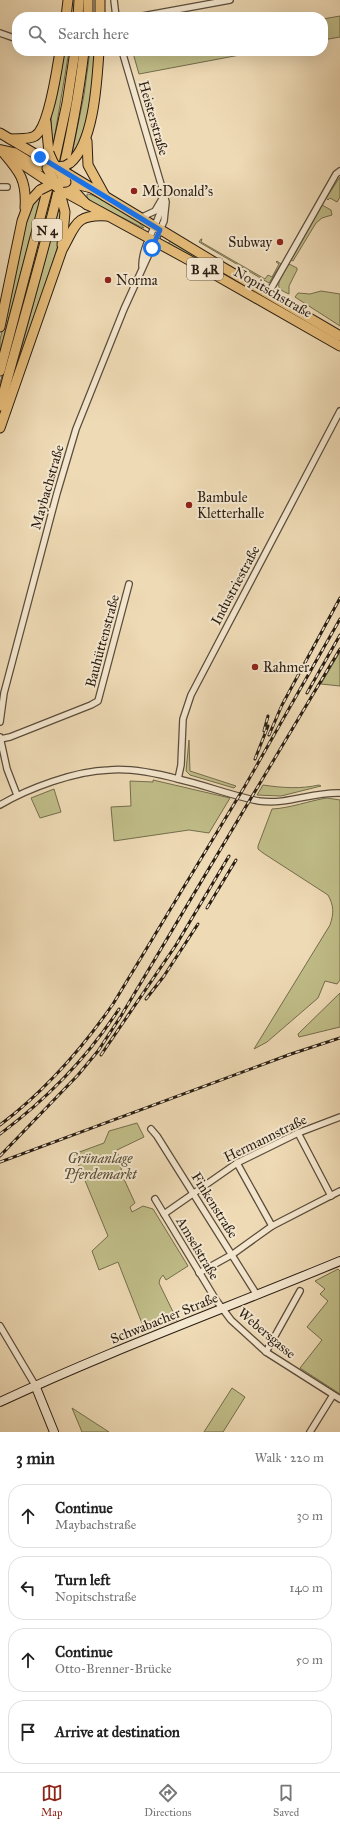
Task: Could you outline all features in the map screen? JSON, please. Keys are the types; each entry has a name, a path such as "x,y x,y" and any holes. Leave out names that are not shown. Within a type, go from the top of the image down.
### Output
{"main road":[{"path":"67,12 68,0"},
{"path":"78,12 79,0"},
{"path":"88,0 88,12"},
{"path":"100,0 100,12"},
{"path":"59,56 47,116 46,133 47,163 63,186 66,218 62,250"},
{"name":"N 4","path":"0,370 58,148 74,56"},
{"name":"N 4","path":"0,406 66,158 83,56"},
{"path":"87,205 85,194 88,192 98,192 88,166 87,138 98,56"},
{"path":"10,139 28,138 36,135 41,129 47,116"},
{"name":"B 4R","path":"0,133 47,163 63,186"},
{"path":"15,153 33,164 47,163 65,166 72,161 83,148 87,138"},
{"path":"1,149 21,154 22,146"},
{"path":"0,327 25,212 26,192 17,168 1,149"},
{"name":"B 4R","path":"1,149 43,178 63,186"},
{"path":"25,212 31,200 40,190 63,186"},
{"name":"Nopitschstraße","path":"63,186 98,192 268,294 327,333 340,346"},
{"name":"Nopitschstraße","path":"63,186 87,205 107,216 327,333 340,336"},
{"path":"0,428 62,250 74,228 80,221 91,216 107,216"},
{"name":"Schwabacher Straße","path":"0,1402 35,1385 340,1261"},
{"path":"35,1385 54,1432"}],"street":[{"path":"114,0 115,12"},
{"path":"164,12 230,0"},
{"path":"0,33 12,37"},
{"name":"Heisterstraße","path":"123,56 163,194 162,208 152,240"},
{"path":"268,294 336,174 340,171"},
{"path":"0,187 7,187"},
{"path":"140,218 155,211 163,194"},
{"name":"Maybachstraße","path":"0,722 4,693 57,493 76,429 142,266 142,261 152,240"},
{"name":"Industriestraße","path":"178,779 181,765 183,719 191,695 340,411"},
{"name":"Bauhüttenstraße","path":"0,738 10,737 96,702 101,694 130,584"},
{"path":"0,738 7,769 17,795"},
{"path":"0,805 32,788 68,778 108,770 127,770 178,779 258,801 288,802 313,795 340,793"},
{"name":"Hermannstraße","path":"164,1214 237,1163 298,1133 340,1117"},
{"name":"Finkenstraße","path":"151,1129 158,1136 257,1295"},
{"path":"298,1133 330,1196"},
{"path":"237,1163 272,1226"},
{"path":"199,1273 232,1254 272,1226 340,1191"},
{"name":"Amselstraße","path":"155,1199 222,1309"},
{"path":"266,1352 300,1291"},
{"name":"Webersgasse","path":"222,1309 231,1320 266,1352 340,1399"},
{"path":"0,1326 35,1385"},
{"path":"310,1432 333,1395"}],"green space":[{"path":"340,16 340,37 328,39 328,18"},
{"path":"62,56 68,56 53,146 51,122"},
{"path":"89,56 95,56 89,114 83,140 72,154 84,95"},
{"path":"134,56 234,56 139,74"},
{"path":"340,177 340,197 337,202 330,198 328,200 326,198"},
{"path":"87,194 117,208 141,224 144,228 92,202 87,198"},
{"path":"50,195 53,196 0,396 0,383"},
{"path":"41,196 0,352 0,340 26,218 34,201 35,202"},
{"path":"60,204 59,242 14,376"},
{"path":"322,205 331,210 332,215 322,218 316,223 293,261 291,260"},
{"path":"201,239 201,242 265,279 268,275 272,277 279,264 276,262 277,261 281,264 269,283 199,242"},
{"path":"170,241 320,328 298,318 168,244"},
{"path":"289,264 297,268 297,270 289,286 289,294 280,289 279,283"},
{"path":"321,291 340,294 340,326 295,297 298,293 310,294"},
{"path":"340,652 340,686 321,684"},
{"path":"189,740 190,771 236,786 234,788 190,775 186,771"},
{"path":"153,780 230,798 209,833 189,830 114,841 111,807 131,806 130,781 153,782"},
{"path":"263,785 292,788 321,786 281,796 257,795"},
{"path":"54,789 61,812 40,818 31,798"},
{"path":"327,798 340,800 340,980 337,984 325,981 318,998 267,1042 254,1049 330,925 333,913 328,895 263,853 258,849 258,846 272,809"},
{"path":"340,993 340,1027 299,1037 298,1034"},
{"name":"Grünanlage Pferdemarkt","path":"137,1123 144,1137 117,1150 123,1177 135,1203 130,1207 132,1212 143,1206 153,1209 188,1266 166,1280 163,1275 159,1283 177,1320 145,1331 118,1262 99,1270 92,1251 108,1236 74,1154 104,1143 109,1131"},
{"path":"338,1269 340,1271 340,1394 300,1368 322,1340 307,1327 328,1301 320,1294 325,1289 315,1281"},
{"path":"232,1388 245,1397 223,1432 204,1432"},
{"path":"72,1408 109,1432 82,1432"}],"railway":[{"path":"269,735 282,705 340,598"},
{"path":"0,1125 47,1084 75,1054 113,1004 245,786 340,619"},
{"path":"307,693 340,635"},
{"path":"0,1156 78,1075 98,1051 121,1016 340,649"},
{"path":"264,731 268,716"},
{"path":"255,759 268,726"},
{"path":"101,1055 176,945 229,856"},
{"path":"207,908 236,860"},
{"path":"146,999 164,976 198,924"},
{"path":"0,1134 34,1107 65,1077 94,1044 119,1009"},
{"path":"0,1162 291,1054 340,1038"}],"place":[{"name":"McDonald's","path":"134,191"},
{"name":"Subway","path":"280,242"},
{"name":"Norma","path":"108,280"},
{"name":"Bambule Kletterhalle","path":"189,505"},
{"name":"Rahmer","path":"255,667"}],"route":[{"path":"40,157 160,230 152,248"}]}
